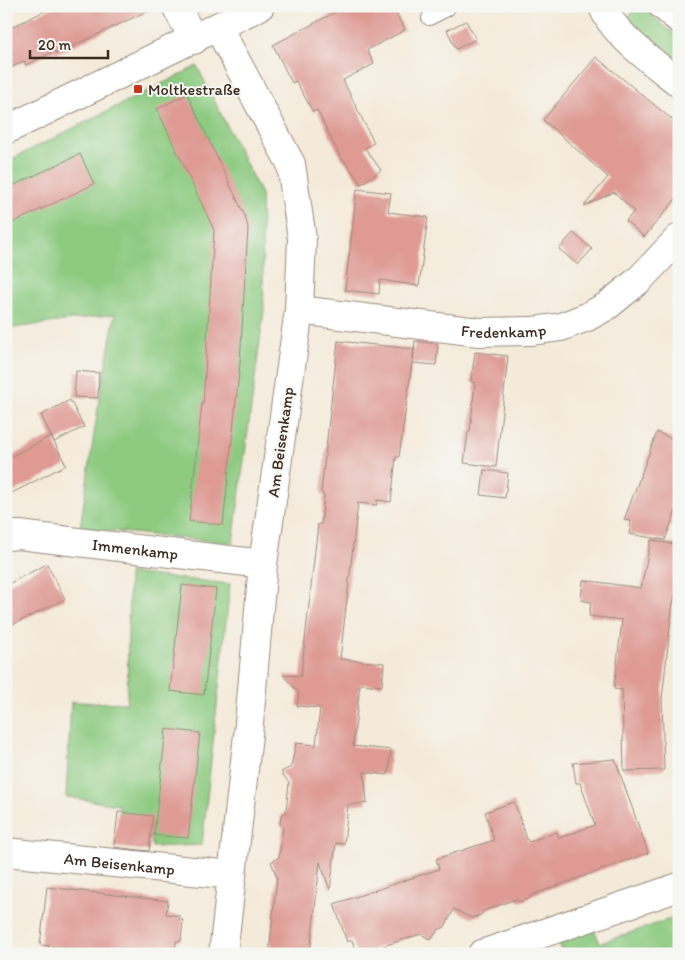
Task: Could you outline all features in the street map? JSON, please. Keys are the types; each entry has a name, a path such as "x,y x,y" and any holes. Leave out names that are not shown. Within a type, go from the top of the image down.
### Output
{"street":[{"path":"176,6 194,40"},
{"path":"6,130 194,40 260,6"},
{"path":"603,6 605,15 615,29 679,83"},
{"path":"663,6 679,19"},
{"name":"Am Beisenkamp","path":"218,27 291,164 302,239 299,310 263,564 248,735 223,954"},
{"name":"Fredenkamp","path":"299,310 479,332 532,331 561,327 587,317 607,306 639,280 679,238"},
{"name":"Immenkamp","path":"6,536 18,535 263,564"},
{"name":"Am Beisenkamp","path":"6,852 232,875"},
{"path":"482,954 679,887"}],"lane":[{"path":"429,18 447,9 449,6"}],"green space":[{"path":"637,6 640,6 679,38 679,64 626,20"},
{"path":"197,66 261,194 264,311 233,543 80,528 98,408 115,314 6,329 6,162"},
{"path":"129,573 230,584 202,845 152,847 150,829 121,824 119,805 66,797 71,702 127,703"},
{"path":"679,916 679,954 563,954 558,939 593,927 600,943"}],"building":[{"path":"55,6 158,6 56,54 55,51 26,65 24,61 6,70 6,30"},
{"path":"347,6 392,6 405,30 367,50 374,64 343,80 374,143 365,148 381,170 361,184 342,160 317,110 313,112 296,81 292,83 273,45"},
{"path":"466,21 476,39 456,49 447,30"},
{"path":"596,57 679,125 679,195 644,237 626,221 634,211 614,192 584,206 608,177 543,120"},
{"path":"187,94 245,216 248,228 240,363 223,525 189,521 203,404 214,230 157,109"},
{"path":"80,154 94,184 6,226 6,189"},
{"path":"357,189 391,193 388,212 428,217 419,286 380,280 379,294 345,290"},
{"path":"573,233 592,249 578,265 559,249"},
{"path":"338,341 414,349 399,457 396,457 391,502 377,500 377,505 358,503 340,659 384,663 382,686 360,684 353,746 391,750 388,775 364,772 367,803 348,805 344,844 336,843 330,890 320,862 310,954 269,954 277,877 271,862 279,857 283,828 280,824 281,816 286,812 289,783 281,772 291,767 296,743 316,745 320,708 297,706 299,693 283,675 301,676 318,524 321,524 324,496 321,492"},
{"path":"415,341 438,344 436,365 413,363"},
{"path":"475,352 508,356 496,467 464,463 468,432 470,432 475,383 471,382"},
{"path":"76,371 99,373 98,398 74,397"},
{"path":"70,400 84,427 54,442 41,415"},
{"path":"657,432 679,442 679,502 665,540 629,534 631,521 624,520"},
{"path":"51,436 66,465 6,496 6,459"},
{"path":"484,470 508,473 505,498 481,495"},
{"path":"651,540 679,545 679,576 672,609 662,699 664,770 624,771 622,690 614,689 622,620 589,616 591,602 581,600 583,580 641,588"},
{"path":"47,564 65,599 6,628 6,585"},
{"path":"182,585 216,589 204,695 170,691"},
{"path":"166,729 200,733 188,838 154,835"},
{"path":"615,759 648,853 532,895 530,898 520,902 516,899 483,911 481,915 471,918 454,909 445,927 438,930 431,940 421,934 374,949 373,954 357,954 352,940 347,942 334,904 439,869 436,859 494,840 485,812 514,802 528,842 557,832 559,838 595,825 580,783 576,783 573,763"},
{"path":"118,812 153,816 149,851 114,847"},
{"path":"47,887 168,901 166,914 180,916 179,920 183,920 181,941 176,941 175,954 116,954 40,945"}],"place":[{"name":"Moltkestraße","path":"138,89"}]}
